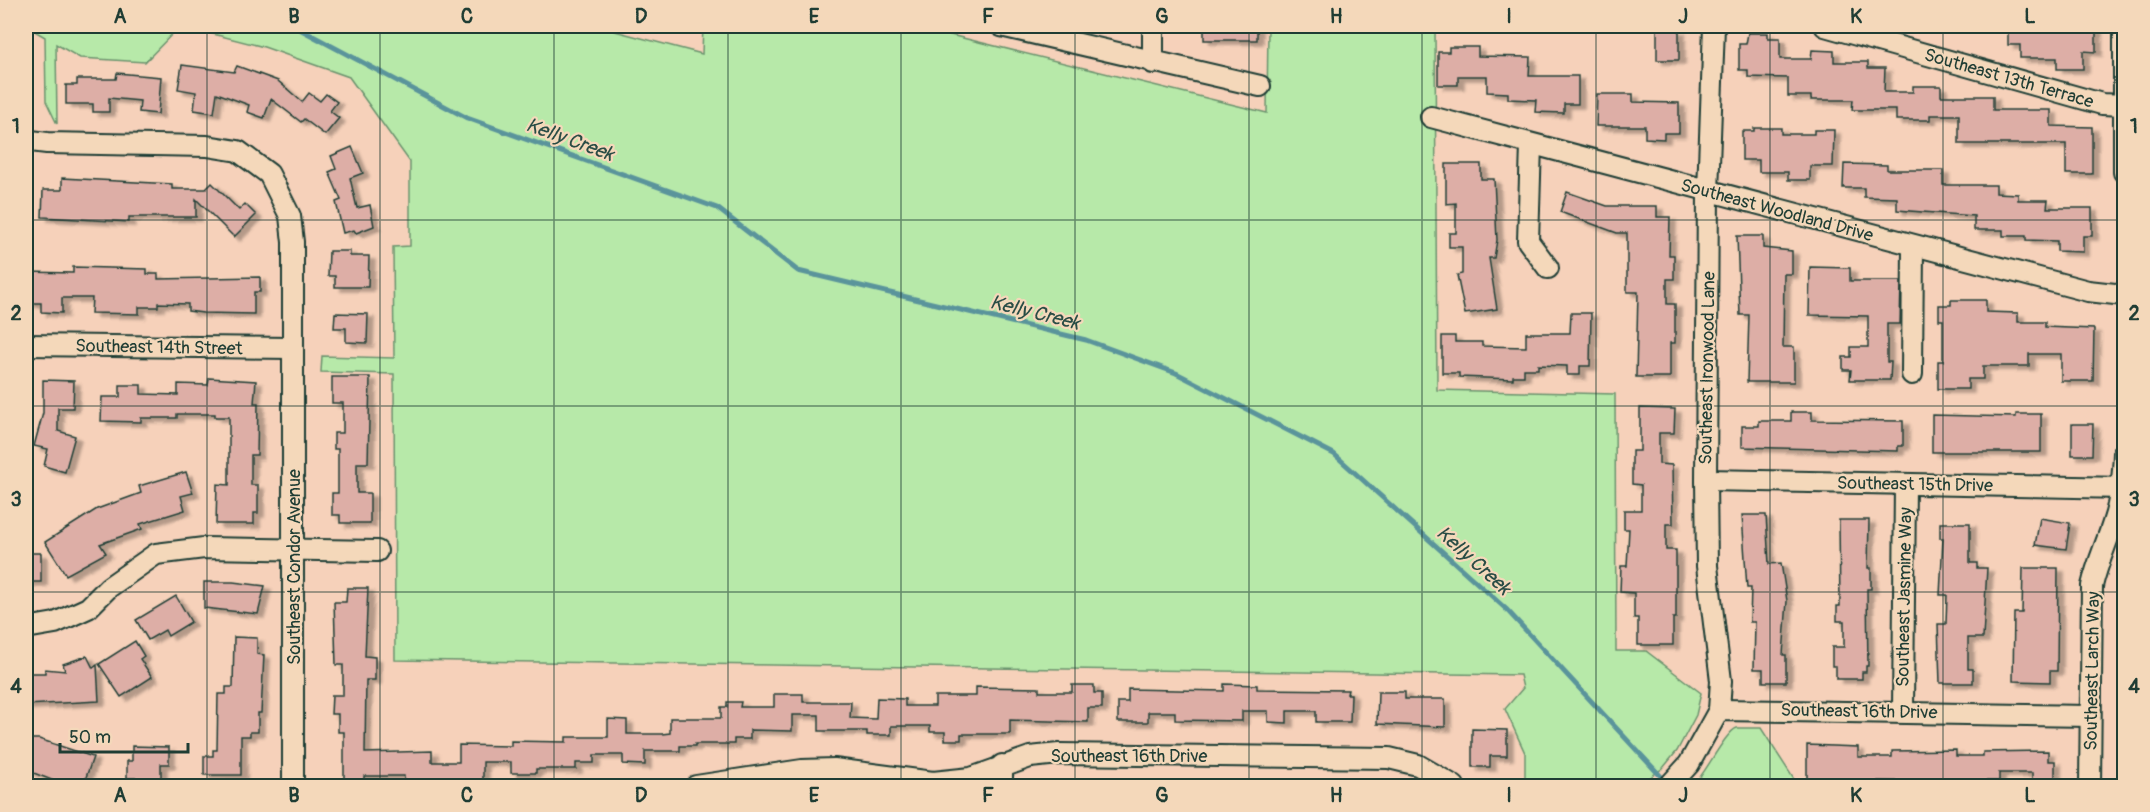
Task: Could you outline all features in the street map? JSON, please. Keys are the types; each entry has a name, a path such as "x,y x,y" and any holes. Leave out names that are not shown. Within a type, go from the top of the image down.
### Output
{"street":[{"path":"1001,26 1260,86"},
{"path":"1153,63 1154,26"},
{"name":"Southeast Ironwood Lane","path":"1714,26 1708,192 1706,480 1707,566 1721,681 1719,710"},
{"name":"Southeast 13th Terrace","path":"1825,26 2102,104 2124,105"},
{"path":"2124,26 2124,172"},
{"name":"Southeast Woodland Drive","path":"1431,117 1531,146 2088,291 2124,295"},
{"name":"Southeast Condor Avenue","path":"26,137 31,141 47,143 207,146 238,152 269,174 290,216 293,242 295,550 293,786"},
{"path":"1531,146 1528,241 1548,268"},
{"path":"1912,374 1913,246"},
{"name":"Southeast 14th Street","path":"26,345 292,348"},
{"name":"Southeast Larch Way","path":"2090,786 2092,586 2097,563 2114,523 2124,488 2124,453"},
{"name":"Southeast 15th Drive","path":"1706,480 2124,488"},
{"name":"Southeast Jasmine Way","path":"1903,711 1905,484"},
{"path":"26,628 55,623 88,608 109,587 156,554 204,548 377,550"},
{"path":"1669,786 1689,764 1719,710"},
{"name":"Southeast 16th Drive","path":"1719,710 1903,711 2090,716"},
{"name":"Southeast 16th Drive","path":"696,786 802,778 834,769 933,782 971,778 1002,765 1030,757 1059,754 1389,758 1418,765 1454,786"},
{"path":"1002,765 1002,786"}],"green space":[{"path":"26,26 180,26 145,62 80,58 56,44 57,124 46,101 45,37"},
{"path":"182,26 596,26 702,54 703,26 914,26 1267,113 1268,26 1435,26 1437,390 1615,394 1616,651 1646,651 1701,693 1696,715 1677,751 1663,768 1638,786 1525,786 1525,753 1505,709 1523,688 1520,675 395,660 394,374 321,372 322,356 394,358 393,247 410,246 410,162 349,77 264,47"},
{"path":"1737,728 1761,728 1795,781 1805,786 1693,786 1727,737"}],"building":[{"path":"1204,26 1257,26 1257,40 1204,40"},
{"path":"1657,26 1670,26 1670,30 1679,30 1679,60 1657,60"},
{"path":"2008,26 2096,26 2096,52 2083,51 2083,69 2057,69 2057,58 2020,58 2020,45 2008,45"},
{"path":"1748,33 1768,33 1768,38 1780,38 1780,59 1811,59 1812,50 1834,51 1834,62 1868,62 1868,68 1885,68 1884,92 1913,92 1913,86 1941,86 1941,96 1993,96 1993,110 2051,110 2051,126 2092,127 2092,174 2066,174 2066,144 1959,144 1959,115 1930,115 1930,120 1896,120 1896,110 1852,110 1853,100 1811,100 1811,96 1788,96 1788,78 1748,77 1748,70 1739,70 1739,44 1746,44"},
{"path":"1449,47 1478,47 1478,56 1530,57 1529,76 1578,76 1578,104 1564,104 1564,113 1535,112 1536,100 1508,99 1508,93 1487,92 1487,76 1458,76 1458,85 1438,85 1438,52 1449,52"},
{"path":"182,65 234,72 237,66 278,81 302,102 309,93 320,101 326,94 337,102 330,111 339,118 325,135 304,119 301,122 271,99 264,118 247,112 249,105 217,93 214,113 194,110 196,92 178,89"},
{"path":"117,73 161,77 158,114 139,112 140,101 109,98 109,112 93,112 93,104 66,104 66,85 77,85 77,79 116,79"},
{"path":"1597,94 1633,94 1633,102 1679,103 1679,133 1664,133 1664,139 1645,138 1645,126 1596,126"},
{"path":"1754,128 1781,128 1781,134 1814,134 1814,130 1834,130 1833,166 1810,166 1810,180 1788,180 1788,172 1759,172 1759,160 1742,160 1742,131 1754,131"},
{"path":"352,147 363,173 350,178 357,208 370,205 374,226 356,233 354,230 343,233 336,202 341,200 329,172 336,169 331,156"},
{"path":"1446,164 1481,164 1481,179 1494,179 1497,240 1494,258 1489,258 1497,309 1465,314 1457,275 1462,274 1462,247 1449,247 1449,233 1456,233 1456,203 1446,204"},
{"path":"1844,164 1887,165 1887,170 1943,170 1943,185 1996,185 1996,193 2018,194 2018,200 2048,200 2047,208 2092,208 2092,236 2083,236 2083,252 2057,251 2057,241 2026,240 2026,236 2003,236 2003,230 1974,230 1974,216 1897,210 1897,198 1864,197 1864,188 1843,188"},
{"path":"62,178 172,184 172,189 206,189 212,183 239,210 245,204 256,215 234,237 196,199 196,217 129,217 129,222 42,217 43,190 62,190"},
{"path":"1567,192 1607,206 1657,206 1657,217 1670,217 1669,255 1674,255 1674,279 1667,279 1667,304 1675,304 1675,343 1670,343 1670,377 1636,377 1638,292 1627,292 1627,233 1617,233 1560,212"},
{"path":"1737,236 1763,236 1763,248 1792,251 1792,274 1784,274 1783,347 1794,347 1794,382 1747,382 1749,315 1740,315"},
{"path":"329,251 350,251 350,256 369,256 368,287 335,287 335,276 328,276"},
{"path":"73,267 147,269 147,274 158,274 158,279 260,277 260,292 254,292 254,314 203,313 188,311 188,304 158,303 158,307 139,307 139,314 91,313 92,298 62,298 62,313 41,312 41,303 26,303 26,272 73,273"},
{"path":"1810,267 1850,268 1850,281 1901,281 1900,324 1887,324 1887,362 1891,362 1890,380 1850,380 1851,370 1843,370 1843,357 1851,357 1851,347 1868,347 1868,316 1809,315"},
{"path":"1951,300 1986,300 1986,312 2018,313 2018,322 2045,322 2045,327 2094,329 2093,381 2061,381 2061,354 2029,354 2029,366 1983,366 1983,379 1968,379 1968,389 1938,389 1938,361 1943,361 1943,320 1939,320 1939,305 1951,305"},
{"path":"335,313 368,314 367,343 346,342 346,328 334,328"},
{"path":"1571,313 1591,313 1590,366 1580,366 1580,375 1567,375 1567,366 1538,365 1538,369 1524,369 1524,376 1513,376 1513,379 1459,377 1459,373 1442,373 1442,336 1455,336 1455,342 1482,342 1482,346 1526,347 1526,333 1570,333"},
{"path":"332,377 370,377 368,463 357,463 357,493 370,493 370,523 340,523 340,515 332,515 332,493 338,493 338,449 334,449 334,433 343,433 343,403 332,403"},
{"path":"209,378 256,381 254,403 258,403 257,455 251,455 251,485 258,485 258,513 254,513 254,524 216,524 217,484 229,485 229,417 215,417 215,414 177,414 177,418 141,418 141,422 101,421 102,397 120,397 120,385 141,385 141,394 178,395 178,384 208,385"},
{"path":"43,380 74,381 73,408 58,408 58,431 75,436 65,472 44,466 48,449 34,446 43,413"},
{"path":"1640,408 1675,409 1674,433 1659,433 1659,464 1672,465 1673,524 1666,524 1666,550 1676,550 1676,618 1673,618 1673,645 1638,645 1638,618 1634,618 1634,593 1620,592 1621,566 1627,566 1629,529 1624,529 1624,510 1641,510 1641,485 1632,484 1632,451 1640,451"},
{"path":"1791,412 1812,412 1812,420 1903,421 1903,446 1898,446 1898,451 1742,447 1742,426 1759,426 1759,421 1791,421"},
{"path":"2016,414 2041,414 2041,452 1932,452 1932,415 2016,417"},
{"path":"2072,424 2093,424 2092,455 2072,455"},
{"path":"186,472 193,493 181,496 185,510 140,524 142,529 100,544 106,553 66,575 45,542 97,509 141,493 139,486"},
{"path":"1742,515 1766,515 1769,564 1781,563 1787,601 1783,655 1786,655 1786,682 1763,682 1763,669 1754,669 1755,622 1750,622 1751,588 1747,588"},
{"path":"2040,518 2070,523 2066,549 2035,545"},
{"path":"1839,520 1869,520 1868,568 1871,568 1871,589 1867,589 1868,666 1866,666 1866,672 1862,672 1862,679 1836,679 1836,666 1832,666 1832,647 1844,647 1844,621 1837,621 1837,606 1840,606"},
{"path":"1940,523 1970,523 1970,563 1977,563 1977,568 1987,568 1983,638 1968,638 1968,669 1973,669 1973,683 1940,683 1938,624 1946,624 1947,595 1940,595 1943,538 1940,538"},
{"path":"26,553 41,553 41,582 26,582"},
{"path":"2023,568 2058,568 2057,671 2050,671 2050,682 2013,681 2014,613 2022,613"},
{"path":"204,582 233,582 265,586 258,614 204,608"},
{"path":"347,588 368,588 365,656 375,657 375,680 366,680 365,753 432,751 432,762 459,762 459,745 511,746 511,741 566,742 566,737 608,737 608,719 627,720 627,734 670,733 670,718 721,718 721,707 727,707 727,702 741,702 740,707 774,707 774,694 803,694 803,702 851,702 850,718 876,719 877,698 905,699 905,706 935,706 935,696 976,696 976,687 1039,688 1039,692 1072,692 1072,685 1094,685 1094,693 1102,693 1102,708 1088,708 1088,722 1010,720 1010,734 961,734 961,740 945,740 945,732 930,732 930,726 891,726 891,735 867,735 867,731 819,731 819,715 792,715 792,731 750,730 750,739 734,739 734,744 695,744 695,746 680,746 680,751 645,751 645,765 623,764 623,755 594,755 594,763 576,763 576,769 536,769 536,773 511,773 511,762 483,762 483,780 404,780 404,776 364,776 364,782 344,782 344,732 338,732 338,714 331,714 332,695 343,695 343,665 336,665 334,602 346,602"},
{"path":"176,596 191,622 168,636 165,630 148,640 136,620"},
{"path":"234,637 257,638 257,654 264,655 258,732 250,732 250,736 241,736 241,775 204,775 204,756 213,756 213,750 217,750 218,694 226,694 226,687 233,687"},
{"path":"135,641 144,656 140,659 152,677 121,697 99,664"},
{"path":"87,656 93,668 97,665 99,701 26,705 26,673 45,673 45,669 65,671 63,664"},
{"path":"1224,684 1257,685 1257,689 1348,690 1347,694 1351,694 1350,722 1316,722 1316,711 1287,711 1287,723 1268,722 1268,711 1242,711 1242,721 1175,720 1175,712 1148,712 1148,722 1118,722 1118,702 1128,702 1128,689 1224,691"},
{"path":"1378,692 1405,692 1405,699 1445,699 1445,727 1377,724"},
{"path":"1472,729 1507,730 1507,756 1490,756 1490,767 1472,767"},
{"path":"26,739 39,739 93,757 83,786 67,786 26,770"},
{"path":"1807,745 1858,747 1858,757 1892,757 1892,751 1956,750 1956,756 1983,756 1983,752 2048,751 2048,761 2055,761 2055,782 2032,782 2032,773 1999,773 1999,781 1970,781 1970,786 1939,786 1939,782 1878,781 1878,786 1850,786 1850,780 1807,780"},
{"path":"132,746 169,747 169,764 161,764 161,778 127,778 127,761 132,761"}],"waterway":[{"name":"Kelly Creek","path":"294,26 467,118 717,208 798,271 1086,340 1176,373 1334,454 1506,609 1668,784"}]}
